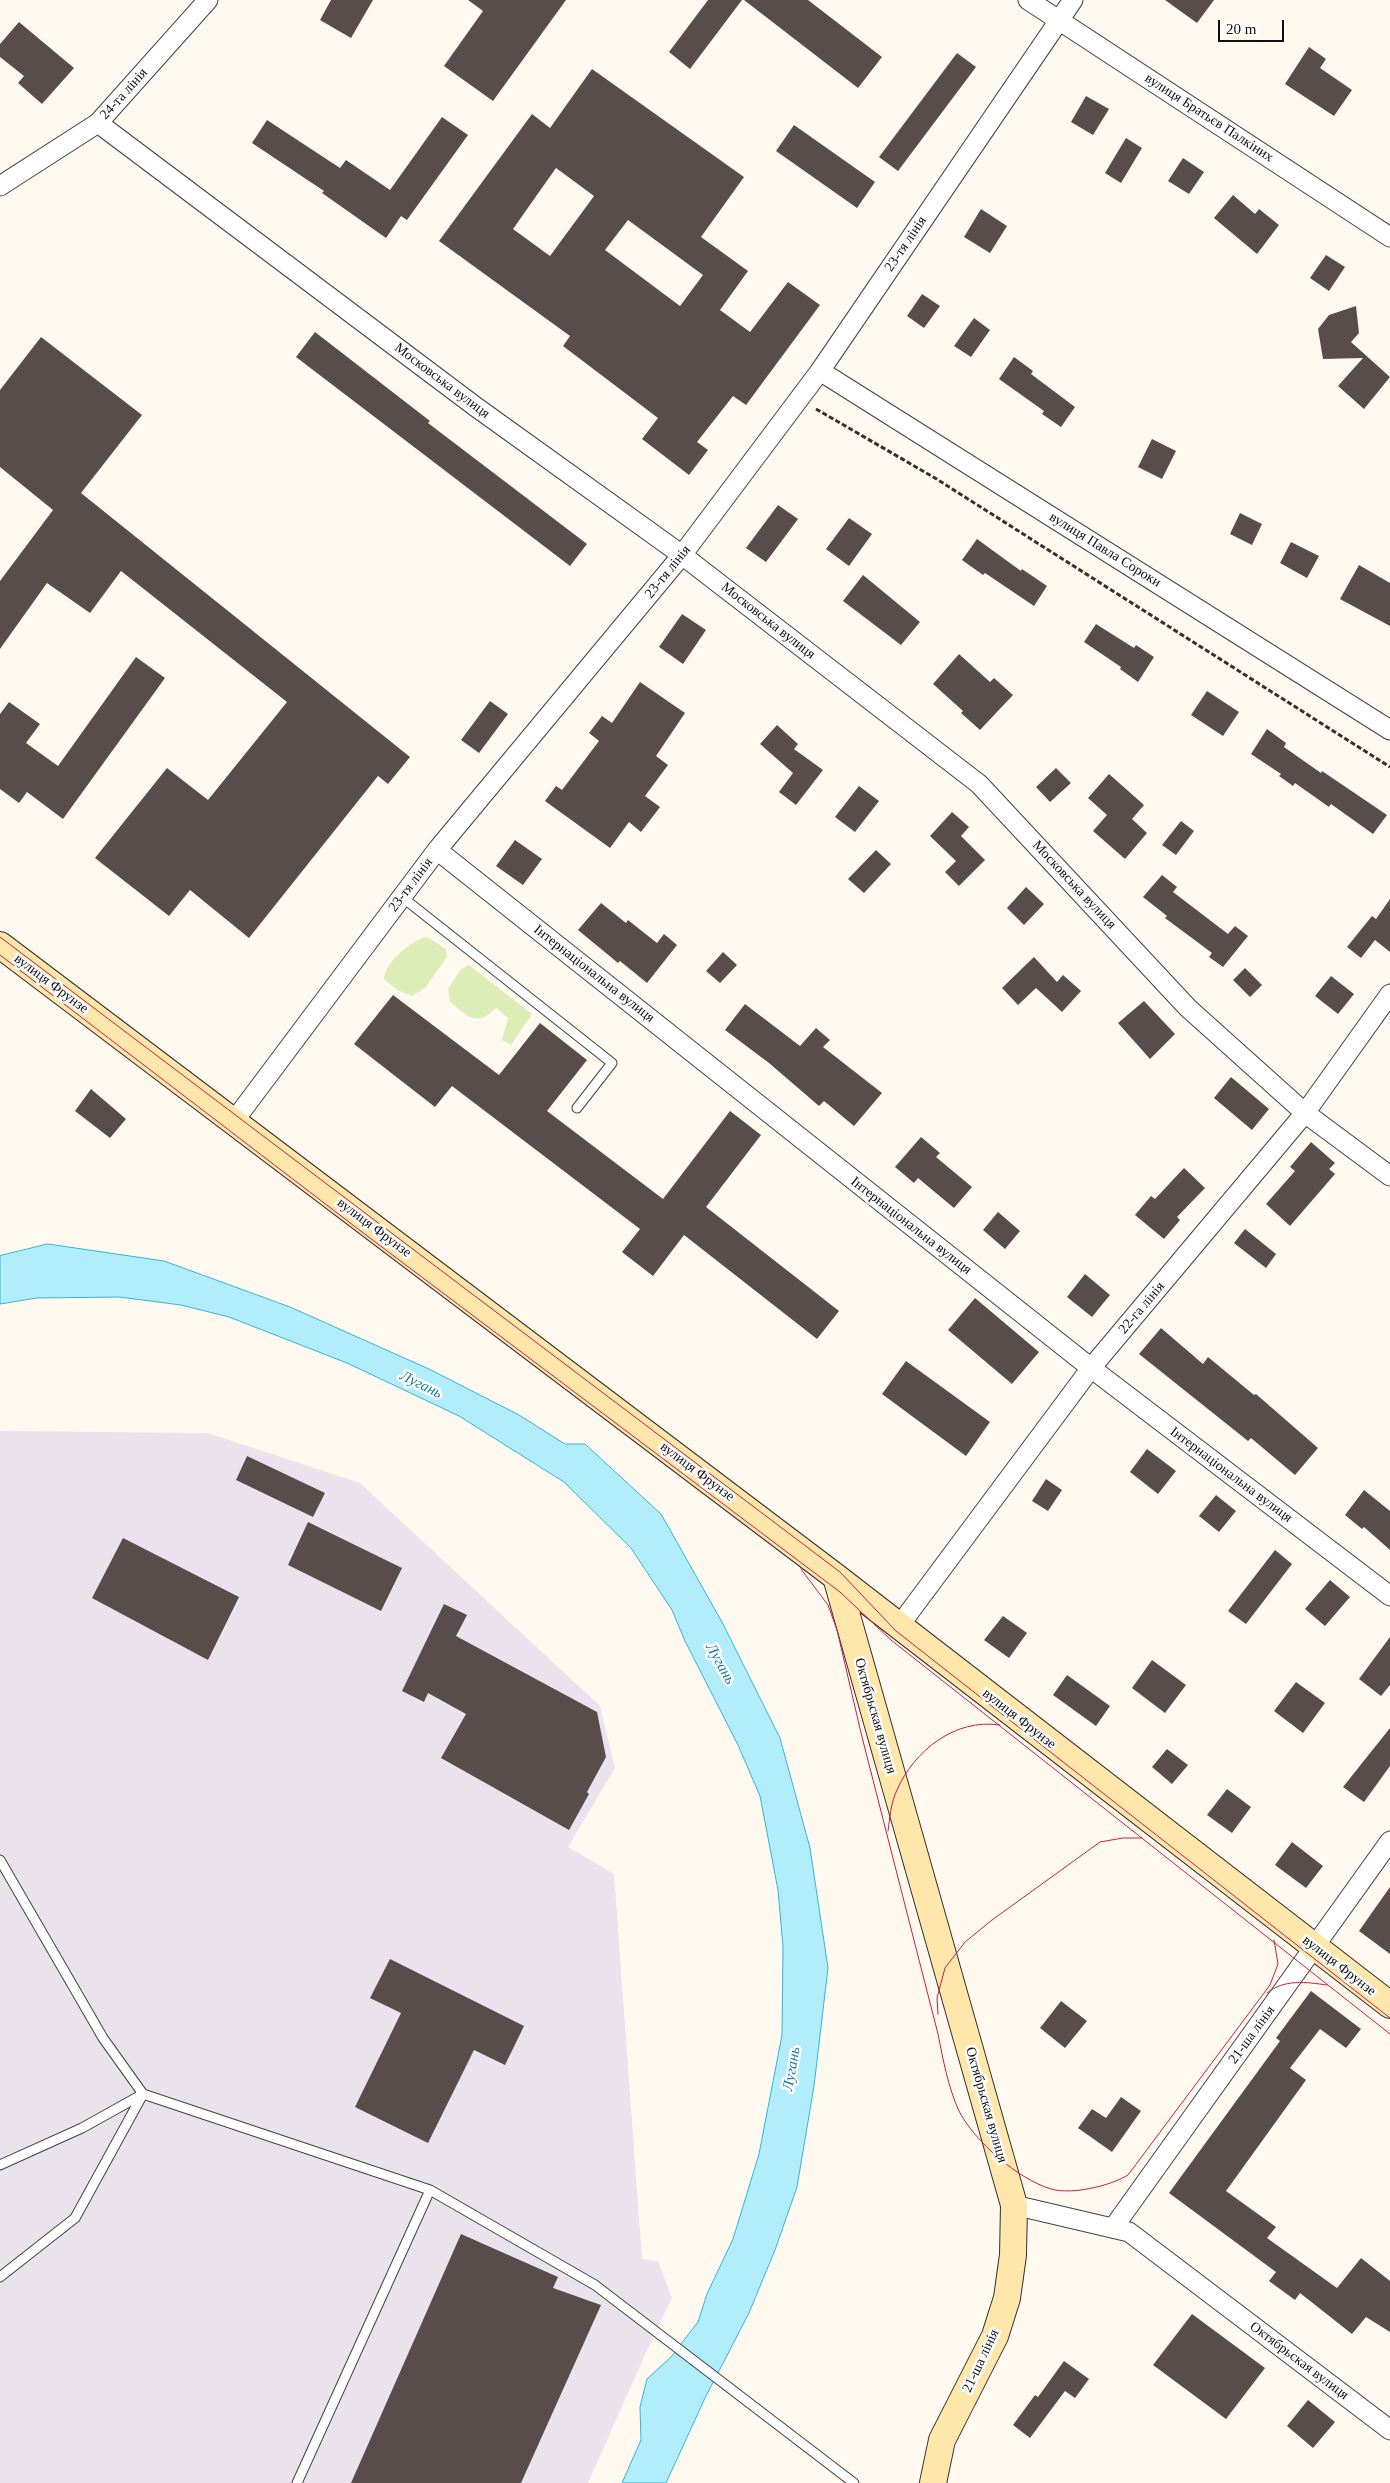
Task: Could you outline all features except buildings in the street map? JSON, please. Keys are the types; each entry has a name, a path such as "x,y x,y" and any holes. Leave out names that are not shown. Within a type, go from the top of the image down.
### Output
{"street":[{"name":"24-та лінія","path":"0,186 98,123 208,0"},
{"name":"вулиця Братьєв Палкіних","path":"1028,0 1390,237"},
{"name":"23-тя лінія","path":"234,1121 437,850 682,555 820,371 1073,0"},
{"name":"Московська вулиця","path":"98,123 476,407 682,555 979,784 1188,1008 1305,1113 1390,1176"},
{"name":"вулиця Павла Сороки","path":"820,371 1390,730"},
{"name":"Інтернаціональна вулиця","path":"437,850 1091,1368 1390,1596"},
{"name":"вулиця Фрунзе","path":"0,945 836,1577 1390,2005"},
{"name":"22-га лінія","path":"899,1626 1091,1368 1305,1113 1390,994"},
{"name":"Октябрьская вулиця","path":"836,1577 1014,2205 1129,2232 1390,2430"},
{"name":"21-ша лінія","path":"1112,2228 1315,1948 1390,1841"},
{"name":"21-ша лінія","path":"933,2483 942,2440 995,2336 1006,2298 1013,2255 1014,2205"}],"lane":[{"path":"402,897 612,1063 577,1108"},
{"path":"0,1860 103,2038 144,2094 430,2190 594,2285 854,2483"},
{"path":"0,2166 82,2128 144,2094"},
{"path":"0,2277 76,2218 144,2094"},
{"path":"297,2483 430,2190"}],"path":[{"path":"799,399 935,478 1390,767"}],"shaded area":[{"path":"0,1431 208,1433 360,1483 600,1706 615,1768 568,1847 614,1874 642,2259 658,2261 672,2298 588,2483 0,2483"}],"green space":[{"path":"427,937 446,949 447,957 425,988 412,996 397,990 384,979 385,972 394,959 407,947"},
{"path":"469,965 532,1014 511,1045 502,1040 508,1018 496,1008 489,1014 477,1019 461,1011 450,1001 448,989 461,969"}],"water":[{"name":"Лугань","path":"48,1244 164,1261 290,1307 429,1369 519,1415 565,1444 585,1444 661,1514 722,1622 780,1738 810,1848 828,1968 814,2086 797,2187 775,2250 749,2313 705,2398 666,2483 622,2483 641,2440 640,2407 647,2379 671,2357 698,2322 707,2294 733,2239 759,2154 782,2035 783,1947 778,1890 760,1796 738,1745 685,1641 672,1610 631,1548 564,1482 459,1416 347,1363 229,1317 181,1305 119,1297 37,1298 0,1304 0,1256"}],"tram line":[{"path":"0,937 840,1572 896,1631 1390,2018"},
{"path":"0,955 362,1232 840,1592 891,1640 1390,2034"},
{"path":"801,1569 828,1605 837,1630 862,1737 952,2092 966,2123 986,2147 999,2158 1025,2177 1038,2184 1060,2191 1101,2186 1128,2175 1270,1985 1278,1964 1274,1940"},
{"path":"888,1831 892,1805 897,1790 904,1776 925,1750 952,1732 983,1724 1000,1725"},
{"path":"938,2014 937,1998 945,1968 965,1942 992,1920 1100,1842 1123,1838 1142,1838"},
{"path":"1267,1993 1281,1985 1288,1984 1327,1985"}]}
